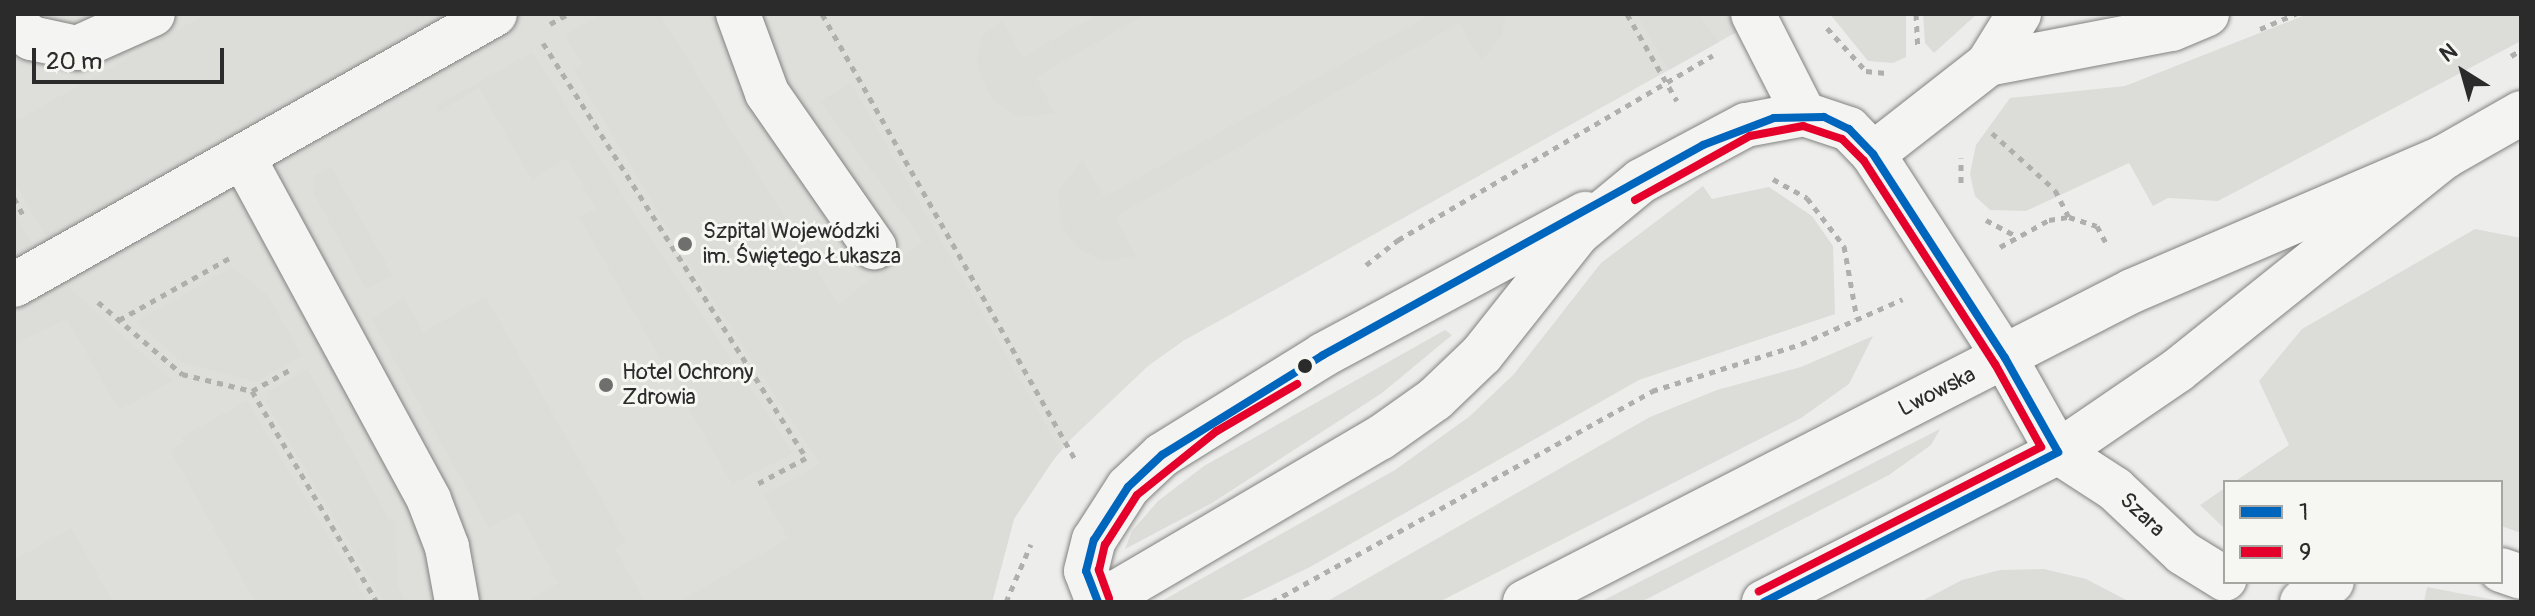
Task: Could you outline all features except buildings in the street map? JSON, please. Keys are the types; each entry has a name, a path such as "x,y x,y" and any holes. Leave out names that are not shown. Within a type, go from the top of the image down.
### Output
{"main road":[{"path":"14,24 31,38 77,48 153,14"},
{"path":"14,285 495,14"},
{"path":"738,14 767,93 874,247"},
{"path":"1753,14 1804,114"},
{"path":"1873,154 1988,64 2019,14"},
{"path":"1988,64 2172,29 2207,14"},
{"name":"Lwowska","path":"1525,602 2132,291 2444,157 2521,113"},
{"path":"1629,190 1578,233 1482,354 1435,399 1354,453 1099,602 1086,571 1094,540 1128,487 1162,455 1323,355 1746,125 1804,114 1849,129 1873,154 2005,358 2058,452"},
{"path":"243,157 429,500 447,547 457,602"},
{"name":"Lwowska","path":"1764,602 2058,452 2178,370 2444,157"},
{"name":"Szara","path":"2058,452 2115,489 2183,553 2223,578"},
{"name":"Szara","path":"2232,584 2252,602"},
{"path":"2302,602 2329,584"}],"path":[{"path":"822,14 1076,461"},
{"path":"1916,14 1918,60"},
{"path":"537,31 630,188 806,458 757,484"},
{"path":"1979,126 2055,190 2069,217"},
{"path":"1272,602 1652,391 1801,344 1951,277"},
{"path":"89,295 182,374 252,391 377,602"}],"shaded area":[{"name":"Szpital Wojewódzki im. Świętego Łukasza","path":"14,14 1769,14 1183,341 1148,366 1072,438 1031,487 1014,519 992,602 14,602"},
{"path":"206,14 446,14 47,238 14,182 14,114 18,120"},
{"path":"601,14 660,14 838,304 923,241 820,101 851,83 1060,450 1014,519 992,602 679,602 788,539 764,495 820,464 688,262 574,70 582,64 565,36"},
{"path":"1099,14 1146,14 1036,77 1055,114 1016,117 991,98 976,63 982,37 992,27 1002,21 1023,57"},
{"path":"1431,14 1504,14 1505,19 1502,35 1481,61 1459,23 1115,217 1136,256 1104,261 1080,250 1069,237 1060,220 1059,190 1082,160 1104,197"},
{"path":"1637,14 1699,14 1719,42 1669,70"},
{"path":"1830,14 1906,14 1906,57 1893,63 1868,61"},
{"path":"1923,14 1977,14 1934,53 1925,43"},
{"path":"2308,14 2521,14 2521,41 2218,201 2168,198 2153,206 2129,163 2026,211 1990,210 1975,196 1970,174 1976,145 2010,98 2125,86"},
{"path":"532,52 793,453 732,484 579,217 596,209 567,158 532,180 479,88 439,112 436,106"},
{"path":"331,167 393,276 366,289 314,194 313,176"},
{"path":"1703,186 1712,199 1769,187 1812,216 1833,246 1835,314 1639,380 1310,567 1248,597 1236,602 1160,602 1395,470 1470,416 1514,374 1601,263"},
{"path":"14,212 33,246 14,256"},
{"path":"2475,229 2521,238 2521,533 2503,527 2503,480 2237,480 2289,445 2259,381 2302,329"},
{"path":"232,267 268,295 302,356 256,382 183,363 136,322"},
{"path":"69,287 173,381 119,410 67,319 14,344 14,317"},
{"path":"486,297 626,542 615,549 645,602 528,602 558,583 519,512 489,528 371,318 404,298 423,332"},
{"path":"1445,330 1452,335 1382,393 1212,503 1125,549 1132,531 1158,501 1204,466"},
{"path":"1873,336 1849,384 1801,418 1439,602 1326,602 1650,417 1717,390 1801,367"},
{"path":"308,369 389,520 395,518 398,587 406,602 384,602 266,402 269,391"},
{"path":"247,401 368,602 255,602 170,450 184,442 181,437"},
{"path":"1940,429 1931,445 1889,475 1641,602 1600,602"},
{"path":"2223,489 2223,527 2200,505"},
{"path":"71,528 113,602 14,602 14,560"},
{"path":"2044,569 2086,579 2130,602 1920,602 1962,580 2000,570"},
{"path":"2427,587 2505,602 2424,602"}],"transit line":[{"name":"1","path":"1098,602 1086,571 1094,540 1128,487 1162,455 1323,355 1703,145 1774,118 1824,117 1849,129 1873,154 2005,358 2058,452"},
{"name":"9","path":"1635,200 1750,136 1803,126 1842,139 1864,161 1995,364 2041,447 1759,591"},
{"name":"9","path":"1109,598 1099,570 1105,545 1137,495 1217,431 1297,384"},
{"name":"1","path":"1764,602 2058,452"}],"place":[{"name":"Szpital Wojewódzki im. Świętego Łukasza","path":"685,244"},
{"name":"Hotel Ochrony Zdrowia","path":"606,385"}]}
